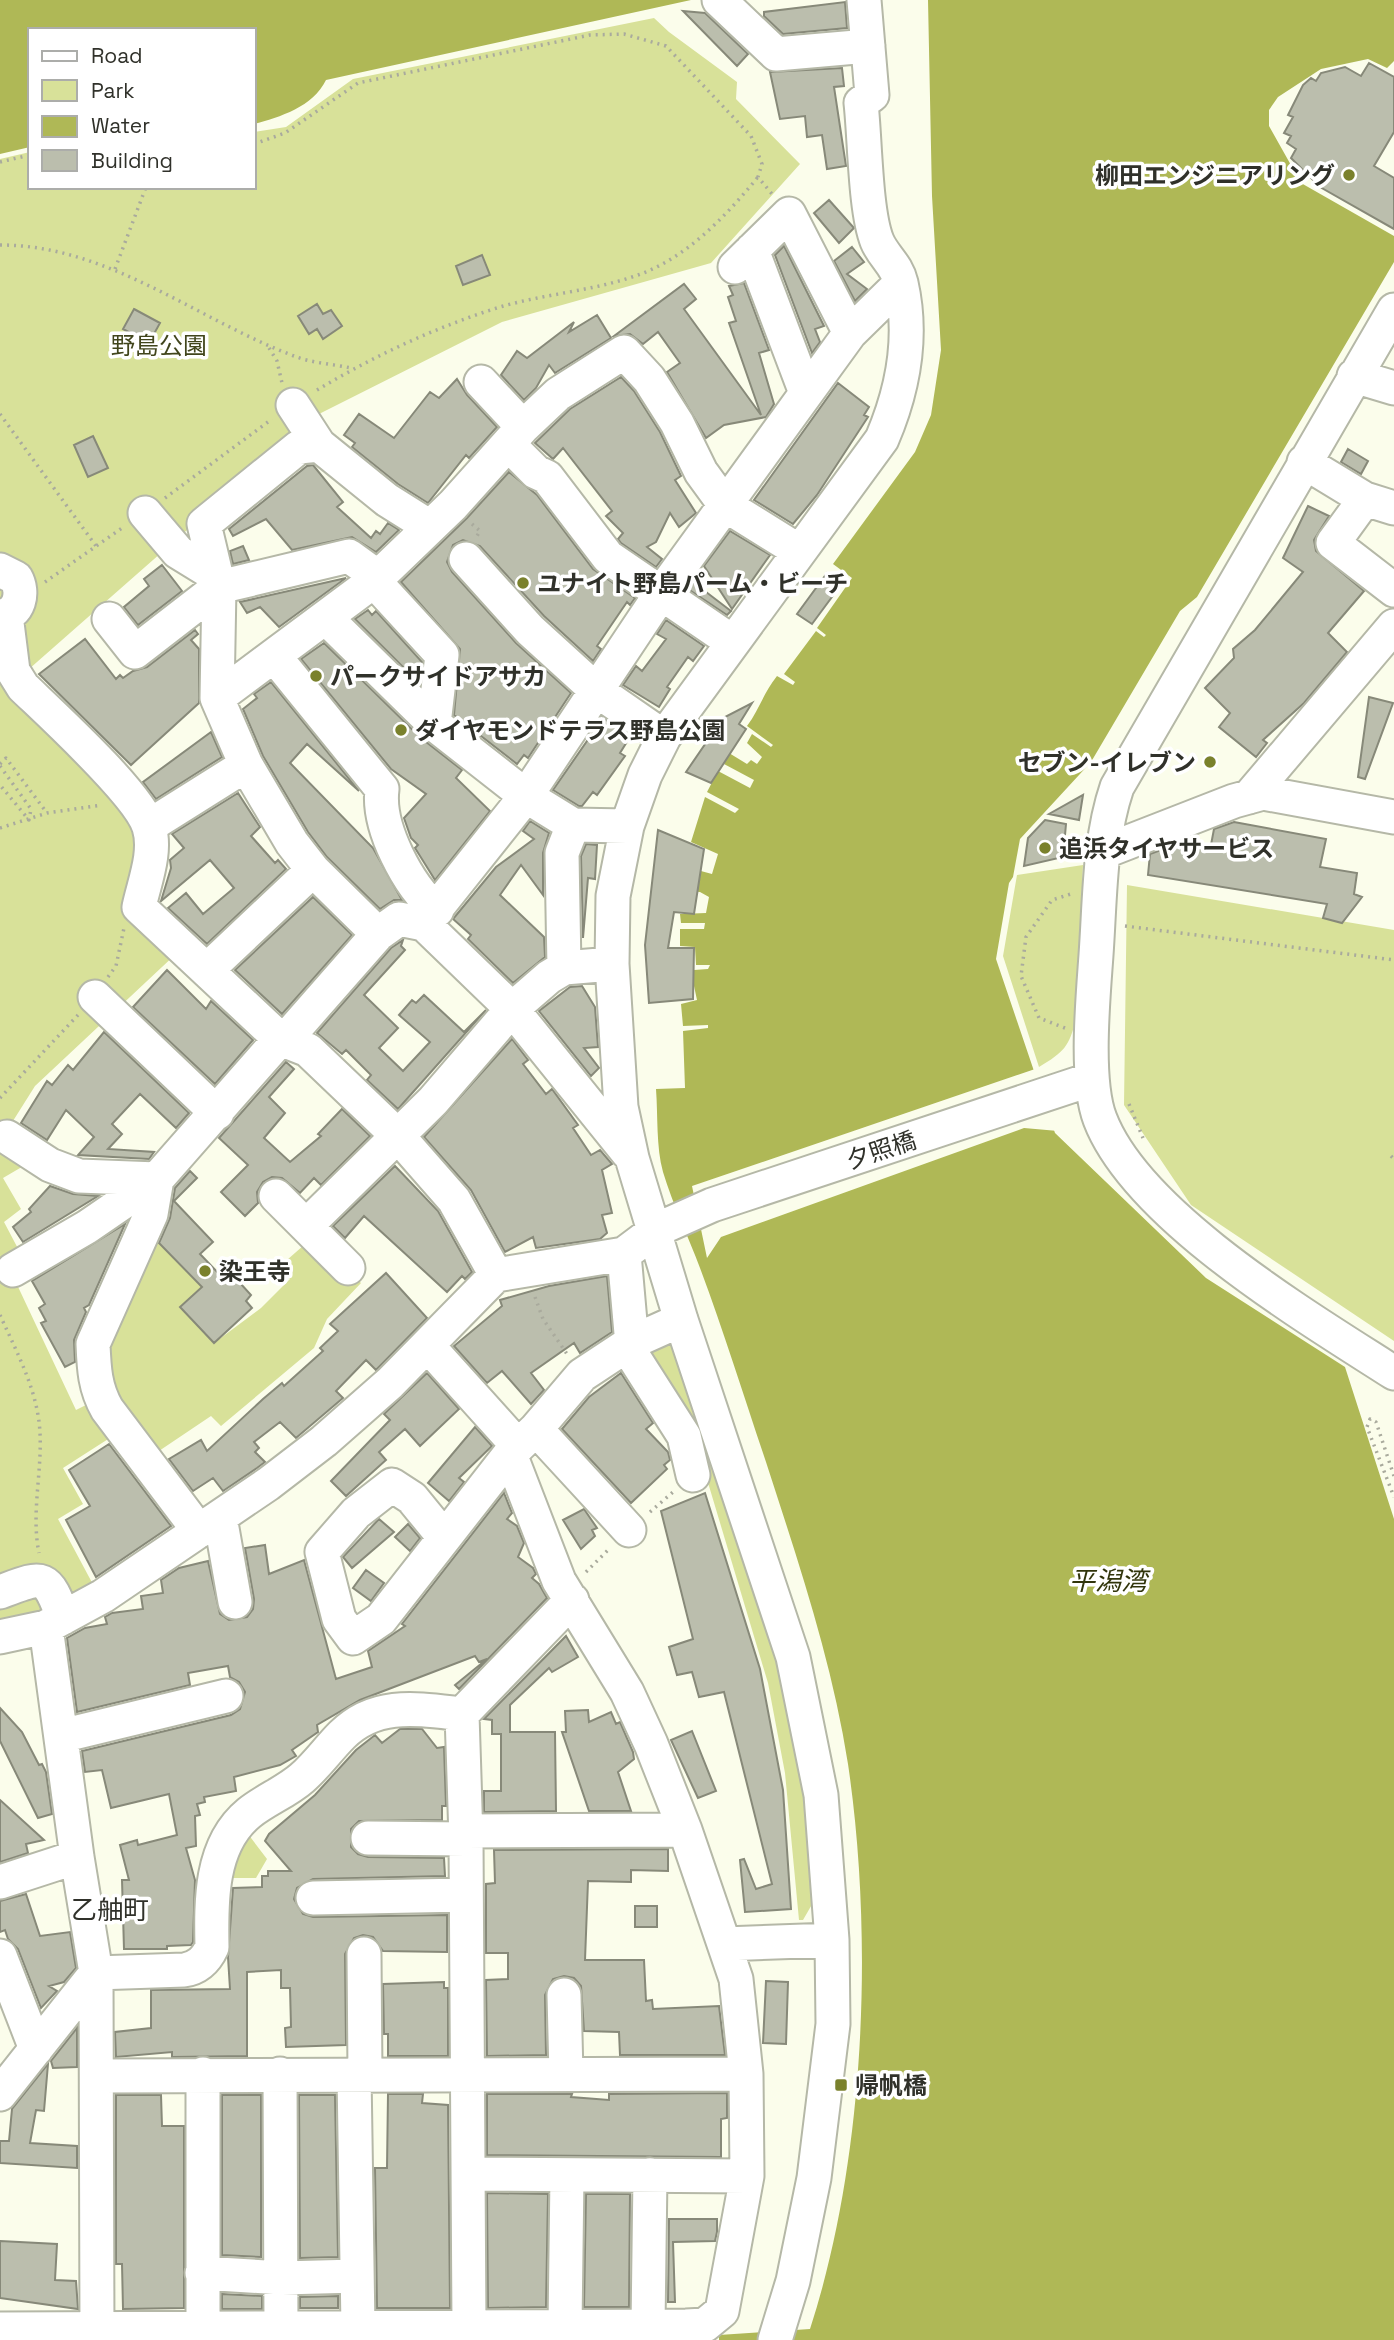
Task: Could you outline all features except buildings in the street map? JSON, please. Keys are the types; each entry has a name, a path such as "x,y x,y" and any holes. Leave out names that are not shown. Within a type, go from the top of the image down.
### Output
{"street":[{"path":"719,0 776,54 868,46"},
{"path":"776,2337 793,2281 814,2178 833,2024 832,1940 821,1795 793,1657 681,1320 656,1230 632,1158 621,1107 612,964 613,896 627,826 645,775 664,737 731,641 882,439 900,391 905,355 901,283 893,262 877,243 861,103 872,96 864,0"},
{"path":"806,394 744,258 789,214 850,334"},
{"path":"13,1270 86,1227 157,1179 379,934 400,919 431,917 526,796 662,592 850,334 901,283"},
{"path":"1394,310 1117,787 1109,811 1103,852 1092,1079 1099,1118 1115,1147 1177,1219 1222,1257 1394,1373"},
{"path":"217,698 327,619 376,579 558,394 624,352 649,379 677,423 701,471 725,505 799,551"},
{"path":"1354,376 1394,388"},
{"path":"481,382 536,472 547,477 608,557 731,641"},
{"path":"286,409 319,445 387,500 430,527"},
{"path":"319,445 299,447 204,524 218,582 217,698 246,765 292,843 313,870 379,934"},
{"path":"1304,463 1379,504 1333,543 1394,590"},
{"path":"145,513 178,552 218,582"},
{"path":"109,619 135,652 218,582 349,556 376,579 442,655 434,724"},
{"path":"466,559 530,630 596,690 664,737"},
{"path":"7,598 7,639 13,671 23,687 72,734 140,813 149,866 139,907 284,1040 308,1050 398,1136 454,1200 511,1273"},
{"path":"327,619 434,724 526,796 573,825 627,826"},
{"path":"1248,797 1394,626"},
{"path":"275,657 382,789 380,802 391,842 431,917 512,1009 632,1158"},
{"path":"140,813 246,765"},
{"path":"1103,852 1263,793 1394,817"},
{"path":"564,968 562,853 573,825"},
{"path":"207,970 313,870"},
{"path":"306,1226 433,1101 512,1009 555,971 612,964"},
{"path":"95,997 217,1113"},
{"name":"夕照橋","path":"624,1254 656,1230 712,1205 1092,1079"},
{"path":"7,1136 50,1165 79,1176 157,1179"},
{"path":"157,1179 151,1214 93,1344 97,1391 107,1409 210,1524 235,1602"},
{"path":"276,1196 348,1268"},
{"path":"0,1637 55,1623 103,1596 210,1524 324,1441 511,1273 624,1254 633,1356 684,1436 694,1475"},
{"path":"443,1536 582,1375 632,1342 681,1320"},
{"path":"428,1346 521,1443 629,1530"},
{"path":"0,2329 97,2334 203,2329 705,2325 722,2311 747,2176 746,2074 736,1979 685,1830 626,1692 559,1581 521,1443"},
{"path":"0,1592 35,1579 46,1583 53,1590 61,1735 76,1857 96,1973 97,2334"},
{"path":"469,2326 466,1835 462,1714 572,1600"},
{"path":"61,1735 226,1696"},
{"path":"0,2094 96,1973 195,1968 212,1947 215,1872 231,1833 246,1815 300,1779 342,1735 379,1711 399,1708 462,1714"},
{"path":"369,1838 685,1830"},
{"path":"0,1882 76,1857"},
{"path":"313,1898 466,1895"},
{"path":"724,1944 832,1940"},
{"path":"358,2328 359,2074 364,1954"},
{"path":"0,1956 36,2049"},
{"path":"564,1995 566,2074"},
{"path":"203,2074 203,2329"},
{"path":"280,2074 281,2329"},
{"path":"98,2076 746,2074"},
{"path":"468,2174 747,2176"},
{"path":"565,2326 566,2175"},
{"path":"649,2326 650,2175"},
{"path":"202,2273 282,2278 357,2276"}],"path":[{"path":"7,598 34,591 286,409 398,346 501,307 636,276 666,262 727,214 758,177 762,164 751,136 666,46 624,34 590,35 358,83 285,133 256,143"},
{"path":"0,162 28,155"},
{"path":"758,177 789,214"},
{"path":"115,269 145,189"},
{"path":"0,245 54,250 115,269 268,346 298,358 353,369"},
{"path":"268,346 277,360 286,409"},
{"path":"0,414 96,546"},
{"path":"29,820 31,809 0,765 6,758 47,813"},
{"path":"0,785 29,820"},
{"path":"0,828 47,813 140,813"},
{"path":"1073,1032 1039,1018 1021,976 1026,937 1052,900 1082,891"},
{"path":"1121,925 1394,960"},
{"path":"1129,1104 1147,1145"},
{"path":"511,1273 582,1375"},
{"path":"0,1315 24,1368 40,1430 36,1535 46,1583"},
{"path":"1394,1476 1376,1422 1370,1419 1367,1427 1394,1497"}],"green space":[{"name":"野島公園","path":"654,18 737,82 736,99 800,164 711,263 502,322 319,414 12,684 142,826 132,905 178,952 35,1086 1,1140 32,1161 3,1178 21,1209 4,1222 24,1260 12,1274 76,1410 92,1402 116,1434 63,1468 83,1504 58,1519 96,1590 43,1619 0,1626 0,159 28,152 28,189 256,189 256,132 286,127 353,79"},
{"path":"1083,865 1076,1019 1064,1048 1039,1067 1003,956 1017,875"},
{"path":"1127,885 1394,930 1394,1341 1191,1205 1124,1105"},
{"path":"152,1234 185,1270 189,1266 206,1284 181,1307 214,1343 261,1308 290,1279 279,1267 312,1238 361,1283 327,1319 314,1348 221,1426 211,1416 153,1455 107,1399 99,1351"},
{"path":"676,1340 772,1632 803,1761 818,1894 803,1920 799,1920 785,1773 768,1683 706,1476 649,1350"},
{"path":"248,1834 267,1859 256,1878 227,1878"}],"water":[{"path":"0,0 691,0 326,80 313,97 295,110 256,123 256,28 28,28 28,147 0,154"},
{"name":"平潟湾","path":"928,0 1394,0 1394,61 1387,68 1368,59 1321,69 1278,97 1269,110 1269,126 1301,183 1394,236 1394,262 1197,597 1180,611 1091,762 1020,839 1013,877 1009,883 996,959 1055,1133 1206,1278 1345,1367 1394,1519 1394,2340 719,2340 719,2335 810,2329 843,2194 853,2122 862,1976 861,1903 848,1764 833,1687 790,1536 726,1340 663,1172 658,1142 656,1089 685,1088 683,1031 708,1028 708,1025 683,1026 681,1004 697,1000 694,986 679,987 680,971 708,969 710,965 696,965 695,947 680,946 680,929 704,929 705,923 681,923 680,914 706,913 709,897 700,892 685,891 686,867 712,874 718,854 691,842 705,797 735,813 739,809 707,792 718,771 750,788 754,780 724,764 729,753 747,764 751,760 757,764 762,757 747,743 752,734 771,747 773,745 747,726 777,676 793,685 795,682 784,674 816,631 824,637 826,635 817,628 852,578 833,564 915,452 931,415 941,350 932,196"}],"pier":[{"path":"1038,1068 1058,1131 1024,1128 721,1237 707,1258 692,1186"}],"place":[{"name":"柳田エンジニアリング","path":"1349,175"},
{"name":"ユナイト野島パーム・ビーチ","path":"523,583"},
{"name":"パークサイドアサカ","path":"316,676"},
{"name":"ダイヤモンドテラス野島公園","path":"401,730"},
{"name":"セブン-イレブン","path":"1210,762"},
{"name":"追浜タイヤサービス","path":"1045,848"},
{"name":"染王寺","path":"205,1271"},
{"name":"帰帆橋","path":"841,2085"}],"district":[{"name":"乙舳町","path":"110,1910"}]}
